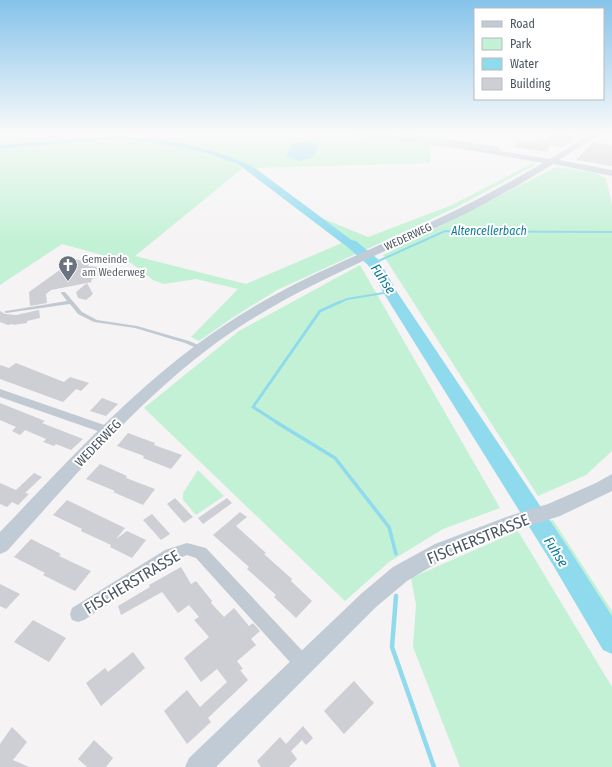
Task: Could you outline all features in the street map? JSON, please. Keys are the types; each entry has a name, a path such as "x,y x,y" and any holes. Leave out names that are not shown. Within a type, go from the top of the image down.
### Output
{"main road":[{"name":"WEDERWEG","path":"0,545 109,432 159,384 201,348 247,317 283,296 463,211 537,170"},
{"path":"596,170 612,173"},
{"name":"FISCHERSTRASSE","path":"198,767 369,600 400,574 442,550 509,524 553,510 602,488 612,481"}],"street":[{"path":"0,393 109,432"},
{"name":"FISCHERSTRASSE","path":"78,614 170,555 187,549 201,553 304,665"}],"lane":[{"path":"63,293 80,313 96,321 135,327 187,342 201,348"},
{"path":"6,312 71,302"}],"green space":[{"path":"0,170 241,170 135,256 246,284 342,243 358,253 277,290 199,341 191,337 238,289 196,279 164,284 153,280 131,263 62,244 0,285"},
{"path":"520,170 526,170 457,207 365,250 322,218 368,237 452,205"},
{"path":"551,170 575,170 596,173 606,179 612,205 612,451 586,475 538,496 383,255"},
{"path":"360,265 500,508 443,529 389,562 345,601 144,408 239,331"},
{"path":"198,470 224,496 196,515 183,500 183,493"},
{"path":"553,520 612,611 612,630 545,523"},
{"path":"518,531 612,687 612,767 460,767 413,647 416,605 411,578"}],"water":[{"path":"246,170 257,170 365,250 358,253 342,243"}],"building":[{"name":"Gemeinde am Wederweg","path":"75,259 90,263 88,266 99,267 100,274 91,280 92,282 51,290 46,294 47,303 30,306 29,292"},
{"path":"87,283 93,294 86,300 78,298 76,292"},
{"path":"39,310 40,318 27,321 27,323 8,325 0,322 0,311 5,314 16,315"},
{"path":"16,363 64,382 70,377 89,383 81,391 76,389 63,402 0,379 0,365 9,368"},
{"path":"102,398 118,404 106,416 90,411"},
{"path":"0,403 45,421 42,423 83,439 71,450 56,444 54,446 43,442 46,439 25,430 20,435 12,431 16,427 0,420"},
{"path":"128,433 155,443 154,445 182,455 171,469 143,458 144,456 117,446"},
{"path":"100,464 127,476 126,478 155,489 143,505 86,479"},
{"path":"34,473 42,477 25,493 29,494 18,505 12,502 7,507 0,504 0,483 16,490"},
{"path":"175,498 193,517 184,523 167,504"},
{"path":"227,498 232,503 203,524 198,518"},
{"path":"67,500 125,528 116,539 127,531 146,540 132,558 110,547 111,545 81,531 82,529 53,515"},
{"path":"240,512 247,517 236,526 266,553 264,554 292,579 291,581 312,601 296,618 274,597 276,595 247,569 249,567 213,535"},
{"path":"152,514 170,534 161,540 143,520"},
{"path":"31,539 61,554 59,556 91,571 75,591 43,575 45,573 14,557"},
{"path":"181,567 191,584 196,581 212,601 211,603 224,617 234,608 249,626 253,623 260,631 251,639 256,645 237,661 243,669 240,670 248,680 208,718 211,722 187,744 164,711 187,690 200,707 227,682 217,669 201,682 184,658 209,637 194,620 199,617 189,605 178,613 162,592 121,615 118,606 150,587 149,585"},
{"path":"0,584 20,594 6,609 0,606"},
{"path":"33,620 66,638 49,662 14,642"},
{"path":"133,652 145,668 101,706 86,683 105,668 108,672"},
{"path":"354,681 374,703 344,734 324,711"},
{"path":"303,726 313,738 306,745 302,740 291,751 297,759 289,767 261,767 257,761 280,737 286,744"},
{"path":"12,727 27,742 13,760 29,767 0,767 0,744"},
{"path":"94,740 113,758 106,767 87,767 78,759"}],"waterway":[{"name":"Altencellerbach","path":"374,263 445,231 612,232"},
{"name":"Fuhse","path":"351,244 374,263 390,292 561,557 612,641"},
{"path":"338,303 347,299 390,292"},
{"path":"278,423 253,407 320,311 340,302"},
{"path":"276,422 335,458 389,527 396,554"},
{"path":"396,596 392,647 434,767"}],"place":[{"name":"Gemeinde am Wederweg","path":"68,282"}]}
